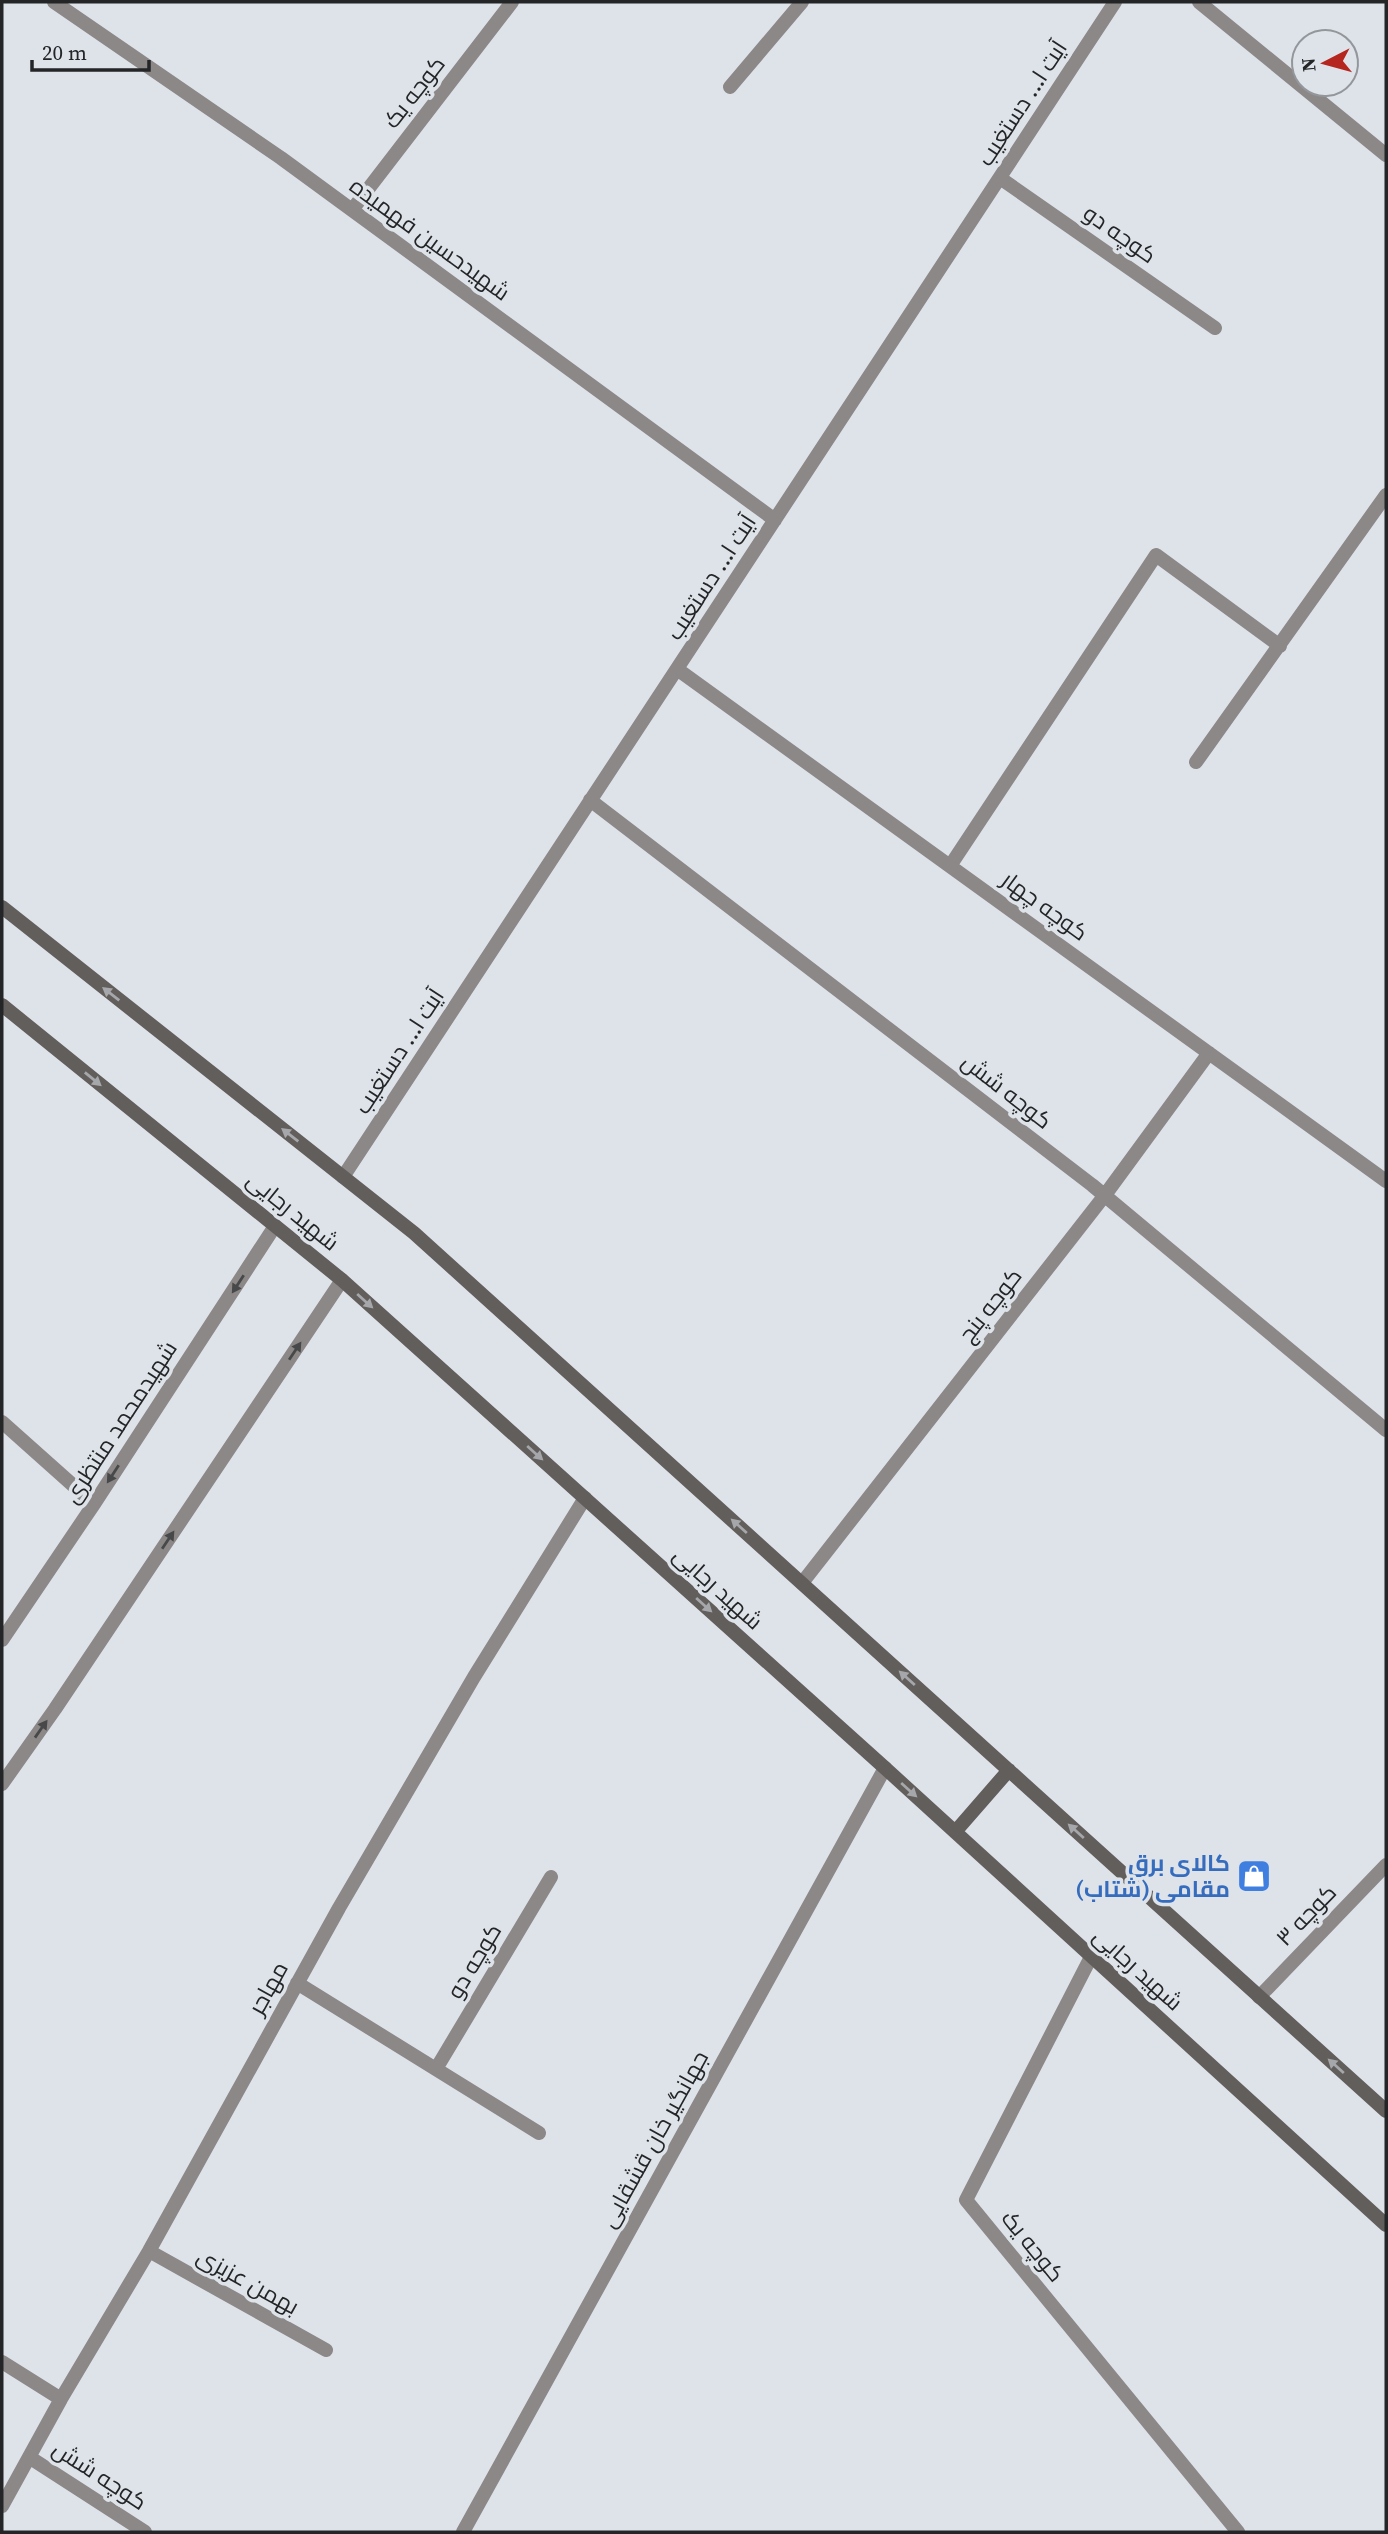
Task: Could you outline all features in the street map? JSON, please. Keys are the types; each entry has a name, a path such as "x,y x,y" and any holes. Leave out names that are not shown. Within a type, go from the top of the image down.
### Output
{"main road":[{"path":"2,907 414,1233 1386,2111"},
{"name":"شهید رجایی","path":"2,1005 342,1280 885,1768 1386,2225"},
{"path":"955,1832 1009,1770"}],"street":[{"name":"شهیدحسین فهمیده","path":"54,2 352,209 775,520"},
{"name":"کوچه یک","path":"352,209 512,2"},
{"path":"730,87 802,2"},
{"name":"آیت ا... دستغیب","path":"343,1177 1115,2"},
{"path":"1199,2 1386,155"},
{"name":"کوچه دو","path":"1000,178 1215,328"},
{"path":"1196,762 1386,495"},
{"path":"950,866 1156,555 1280,646"},
{"name":"کوچه چهار","path":"677,669 1386,1181"},
{"name":"کوچه شش","path":"590,800 1105,1195 1386,1430"},
{"name":"کوچه پنج","path":"802,1583 1105,1195 1209,1053"},
{"name":"شهیدمحمد منتظری","path":"2,1640 275,1226"},
{"path":"2,1784 342,1280"},
{"path":"2,1422 94,1504"},
{"name":"مهاجر","path":"2,2506 61,2399 149,2251 297,1983 474,1677 585,1498"},
{"name":"جهانگیر خان قشقایی","path":"463,2532 885,1768"},
{"name":"کوچه ۳","path":"1259,1997 1386,1865"},
{"name":"کوچه دو","path":"436,2069 551,1877"},
{"name":"کوچه یک","path":"1091,1957 966,2200 1238,2532"},
{"path":"297,1983 539,2133"},
{"name":"بهمن عزیزی","path":"149,2251 326,2350"},
{"path":"2,2362 61,2399"},
{"name":"کوچه شش","path":"29,2457 145,2532"}],"place":[{"name":"کالای برق مقامی (شتاب)","path":"1254,1876"}]}
